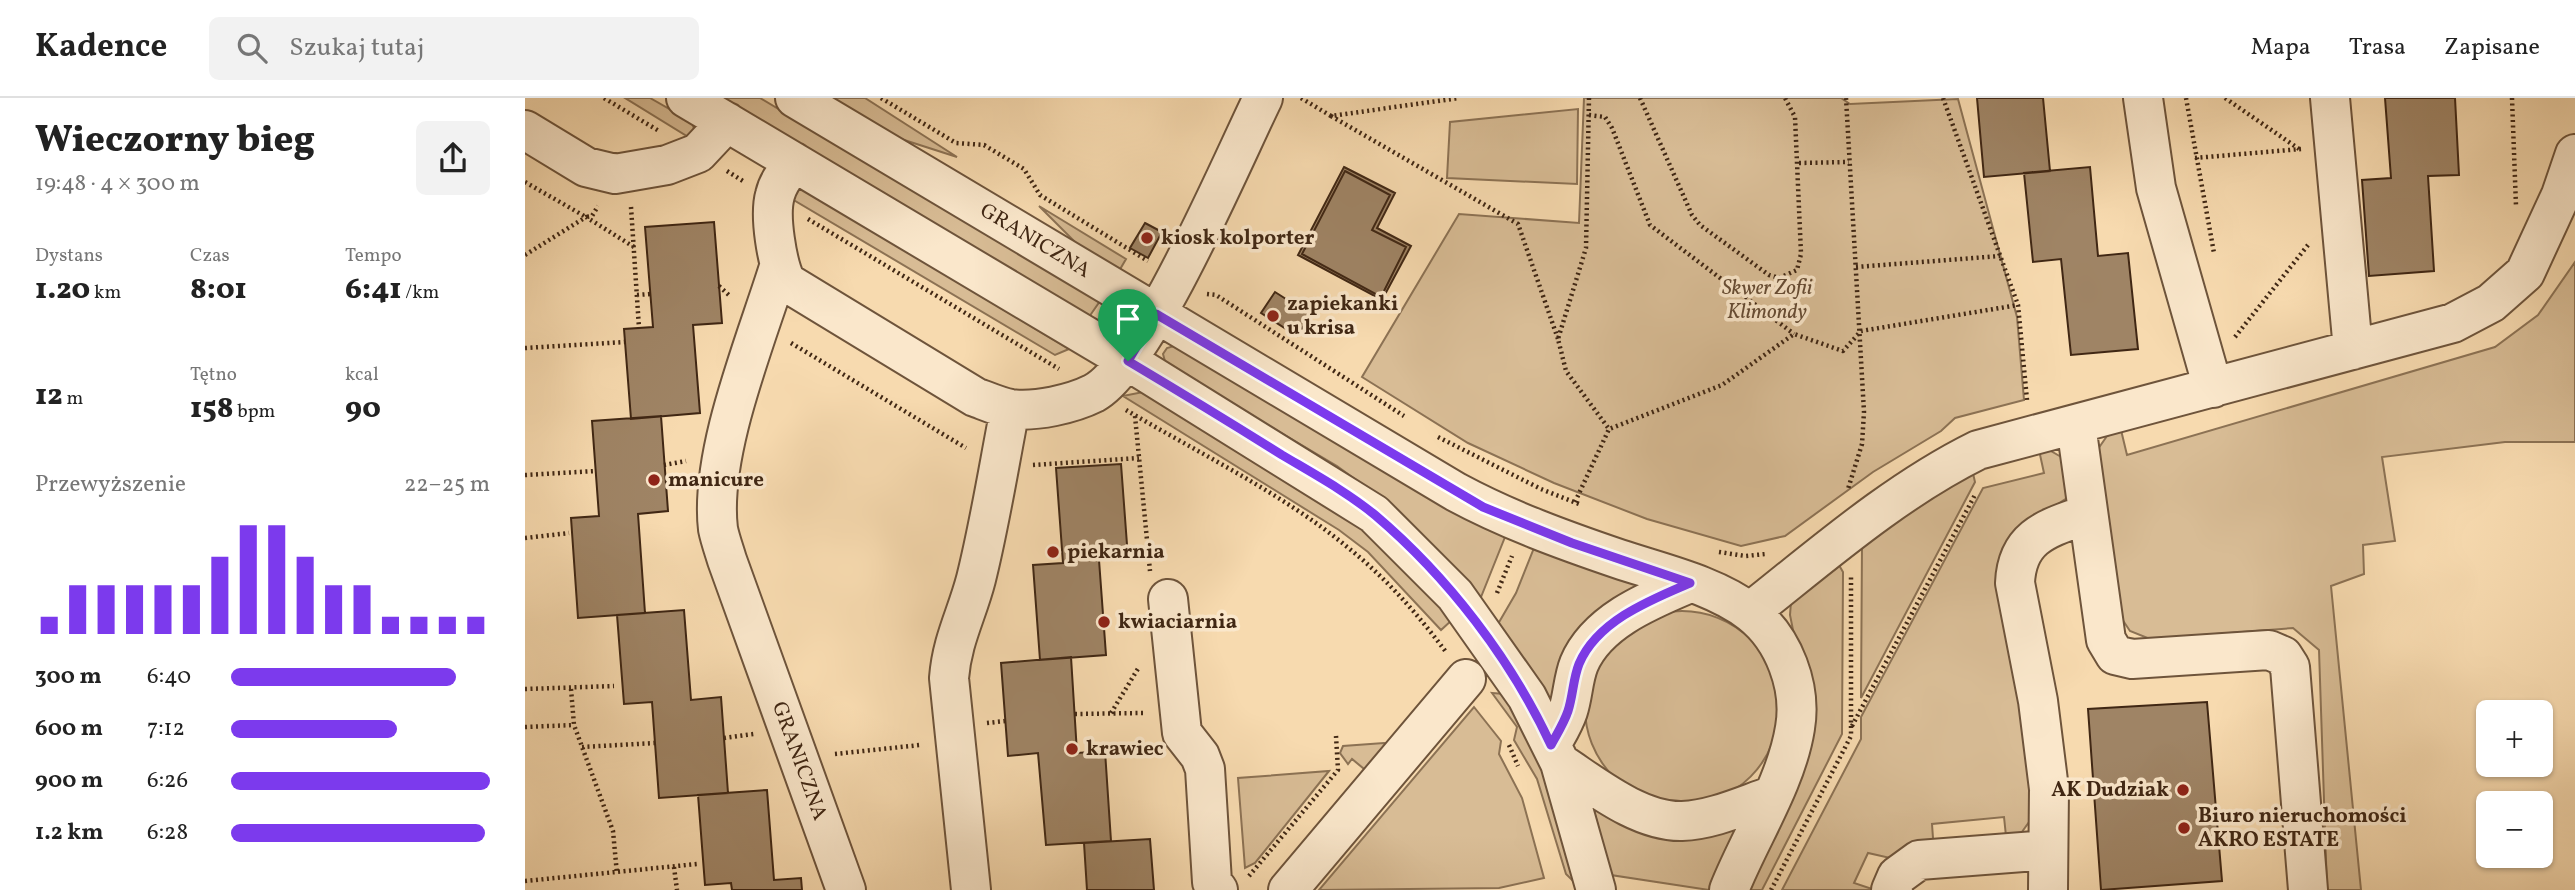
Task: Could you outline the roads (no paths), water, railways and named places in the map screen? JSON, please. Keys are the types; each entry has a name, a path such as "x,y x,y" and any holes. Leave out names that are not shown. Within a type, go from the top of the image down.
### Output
{"street":[{"path":"687,98 1128,361 1374,514 1429,567 1474,620 1527,697 1556,754 1597,890"},
{"name":"GRANICZNA","path":"795,98 1432,479 1525,526 1690,583"},
{"path":"779,267 786,282 796,291 975,397 1010,409 1043,407 1096,392 1128,361 1156,314 1263,98"},
{"path":"2143,98 2156,188 2213,388"},
{"path":"2330,98 2316,148 2339,206 2353,349"},
{"path":"525,130 586,167 615,174 667,166 698,153 727,122"},
{"path":"1750,612 1842,539 1956,461 1978,450 2453,323 2491,303 2525,273 2561,195 2575,154"},
{"name":"GRANICZNA","path":"794,162 779,183 774,199 779,267 730,424 718,493 718,529 846,890"},
{"path":"971,890 949,678 955,633 975,580 1010,409"},
{"path":"2076,425 2106,640 2115,655 2131,659 2269,650 2283,656 2290,667 2308,890"},
{"path":"2048,890 2047,777 2038,701 2015,583 2015,569 2021,551 2034,538 2088,514"},
{"path":"1556,754 1579,664 1593,642 1613,624 1648,601 1690,583 1750,612 1763,623 1780,649 1794,685 1795,731 1785,764 1729,890"},
{"path":"1168,599 1182,733 1200,756 1205,769 1215,886"},
{"path":"1288,890 1466,680"},
{"path":"1556,754 1635,808 1669,820 1707,818 1771,796"},
{"path":"1891,890 1897,876 1919,860 2049,850"}],"place":[{"name":"kiosk kolporter","path":"1147,238"},
{"name":"zapiekanki u krisa","path":"1273,316"},
{"name":"manicure","path":"654,480"},
{"name":"piekarnia","path":"1053,552"},
{"name":"kwiaciarnia","path":"1104,622"},
{"name":"krawiec","path":"1072,749"},
{"name":"AK Dudziak","path":"2183,790"},
{"name":"Biuro nieruchomości AKRO ESTATE","path":"2184,828"}],"park label":[{"name":"Skwer Zofii Klimondy","path":"1767,300"}]}
